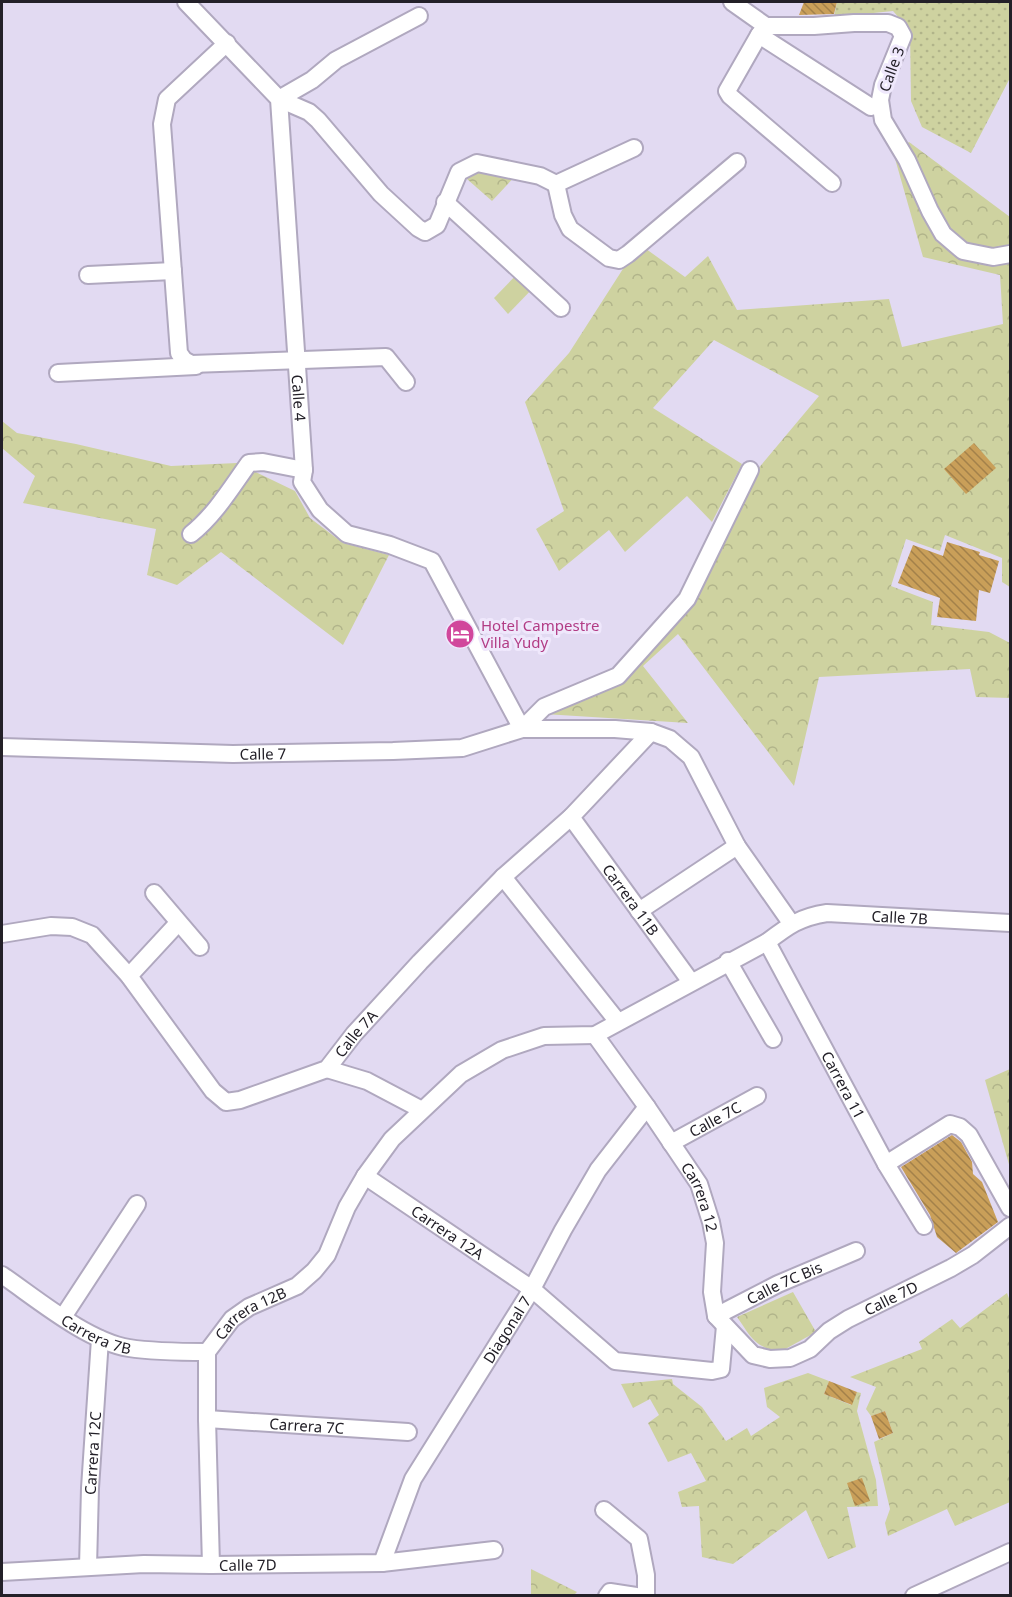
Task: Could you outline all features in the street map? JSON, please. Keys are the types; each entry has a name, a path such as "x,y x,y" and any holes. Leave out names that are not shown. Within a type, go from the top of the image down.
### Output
{"street":[{"path":"186,2 279,99 309,112 318,120 381,194 425,232 437,225 459,172 477,163 540,176 556,184"},
{"path":"732,2 763,30 871,107"},
{"path":"279,99 312,80 336,60 418,16"},
{"name":"Calle 3","path":"763,30 876,23 888,23 898,27 903,36 883,86 880,100 883,120 907,160 943,234 963,251 993,257 1011,254"},
{"path":"763,30 727,91 832,183"},
{"path":"227,43 167,99 162,124 179,353 191,364 386,357 406,382"},
{"name":"Calle 4","path":"279,99 304,470 302,482 320,510 347,534 390,545 432,561 522,729"},
{"path":"556,184 634,148"},
{"path":"556,184 563,215 570,229 609,258 619,260 737,162"},
{"path":"445,202 561,308"},
{"path":"88,275 173,271"},
{"path":"58,374 296,360"},
{"path":"191,534 218,506 249,463 263,462 304,470"},
{"path":"522,729 544,707 618,676 687,599 750,470"},
{"path":"522,729 615,729 651,732 670,739 692,757 737,846 791,924"},
{"name":"Calle 7","path":"2,747 233,754 393,751 462,748 522,729"},
{"name":"Calle 7A","path":"2,934 51,926 72,927 92,935 129,976 213,1091 226,1102 240,1100 327,1070 354,1034 420,962 503,877 571,817 651,732"},
{"name":"Carrera 11B","path":"571,817 691,981"},
{"path":"639,911 737,846"},
{"path":"503,877 618,1022"},
{"path":"154,893 200,947"},
{"name":"Calle 7B","path":"595,1035 691,981 767,942 791,924 808,916 827,913 1011,923"},
{"path":"129,976 178,923"},
{"name":"Carrera 11","path":"767,942 886,1164 924,1226"},
{"path":"728,961 773,1039"},
{"name":"Carrera 12","path":"532,1289 615,1361 712,1371 721,1369 721,1321 712,1292 715,1243 699,1184 595,1035"},
{"name":"Carrera 12B","path":"211,1565 207,1352 232,1319 249,1307 297,1286 314,1271 327,1255 347,1207 365,1176 392,1139 461,1074 502,1050 544,1036 595,1035"},
{"path":"327,1070 367,1081 422,1110"},
{"name":"Calle 7C","path":"672,1143 757,1096"},
{"name":"Diagonal 7","path":"382,1563 413,1479 532,1289 598,1170 647,1107"},
{"path":"886,1164 950,1124 960,1127 969,1135 1011,1208"},
{"name":"Carrera 12A","path":"365,1176 532,1289"},
{"path":"63,1317 137,1204"},
{"name":"Calle 7D","path":"721,1321 753,1355 770,1359 790,1358 810,1349 839,1325 973,1255 1011,1226"},
{"name":"Calle 7C Bis","path":"721,1321 778,1284 856,1251"},
{"name":"Carrera 7B","path":"2,1275 100,1340 128,1348 207,1352"},
{"name":"Carrera 12C","path":"88,1567 90,1488 100,1340"},
{"name":"Carrera 7C","path":"207,1419 408,1432"},
{"path":"604,1510 639,1539 646,1575 646,1596"},
{"name":"Calle 7D","path":"2,1572 144,1564 382,1563 494,1550"},
{"path":"914,1596 941,1590 1011,1552"},
{"path":"607,1596 610,1592 616,1591 636,1596"}],"green space":[{"path":"837,2 1010,2 1010,78 971,153 922,127 911,101 910,30 893,11 834,17"},
{"path":"909,142 1010,217 1010,587 1002,582 1002,558 945,535 940,551 906,539 891,586 933,602 931,625 989,632 1010,643 1010,698 976,697 970,669 819,677 794,786 678,634 643,666 688,723 544,714 623,682 690,600 757,470 819,396 714,340 653,408 742,464 712,522 687,496 625,552 609,530 559,571 536,529 564,511 525,402 569,353 628,261 642,246 685,277 708,256 737,310 889,299 902,347 1003,324 1000,275 923,257 894,155"},
{"path":"477,163 519,172 492,201 459,172"},
{"path":"520,271 536,285 508,314 494,298"},
{"path":"2,421 17,433 171,466 237,463 295,491 310,518 343,543 389,555 343,645 221,552 177,585 147,575 156,529 23,503 35,476 2,448"},
{"path":"1010,1069 1010,1168 985,1080"},
{"path":"793,1292 816,1332 780,1352 758,1344 737,1317"},
{"path":"1007,1293 1010,1301 1010,1502 955,1526 947,1509 888,1536 885,1523 890,1509 874,1442 893,1433 885,1411 871,1416 866,1409 876,1387 850,1377 922,1349 919,1342 952,1319 960,1328"},
{"path":"808,1373 829,1381 824,1394 851,1405 857,1392 861,1393 857,1411 876,1480 878,1506 847,1507 856,1547 828,1559 806,1510 733,1564 702,1557 699,1506 682,1507 678,1492 706,1481 691,1453 668,1462 648,1423 659,1415 650,1399 633,1408 621,1384 672,1379 673,1384 702,1407 726,1441 747,1428 751,1436 780,1417 767,1407 764,1388"},
{"path":"531,1569 577,1592 574,1595 531,1595"}],"building":[{"path":"804,2 837,2 834,14 799,15"},
{"path":"974,443 996,468 966,494 944,469"},
{"path":"947,542 980,552 979,555 999,561 990,593 979,590 976,621 937,617 940,598 898,583 913,545 943,556"},
{"path":"952,1135 961,1142 972,1162 973,1174 982,1182 998,1222 956,1253 937,1237 930,1215 901,1167"},
{"path":"829,1381 857,1392 852,1405 824,1394"},
{"path":"885,1411 893,1433 879,1439 871,1416"},
{"path":"862,1478 870,1501 855,1506 847,1483"}],"place":[{"name":"Hotel Campestre Villa Yudy","path":"460,634"}]}
